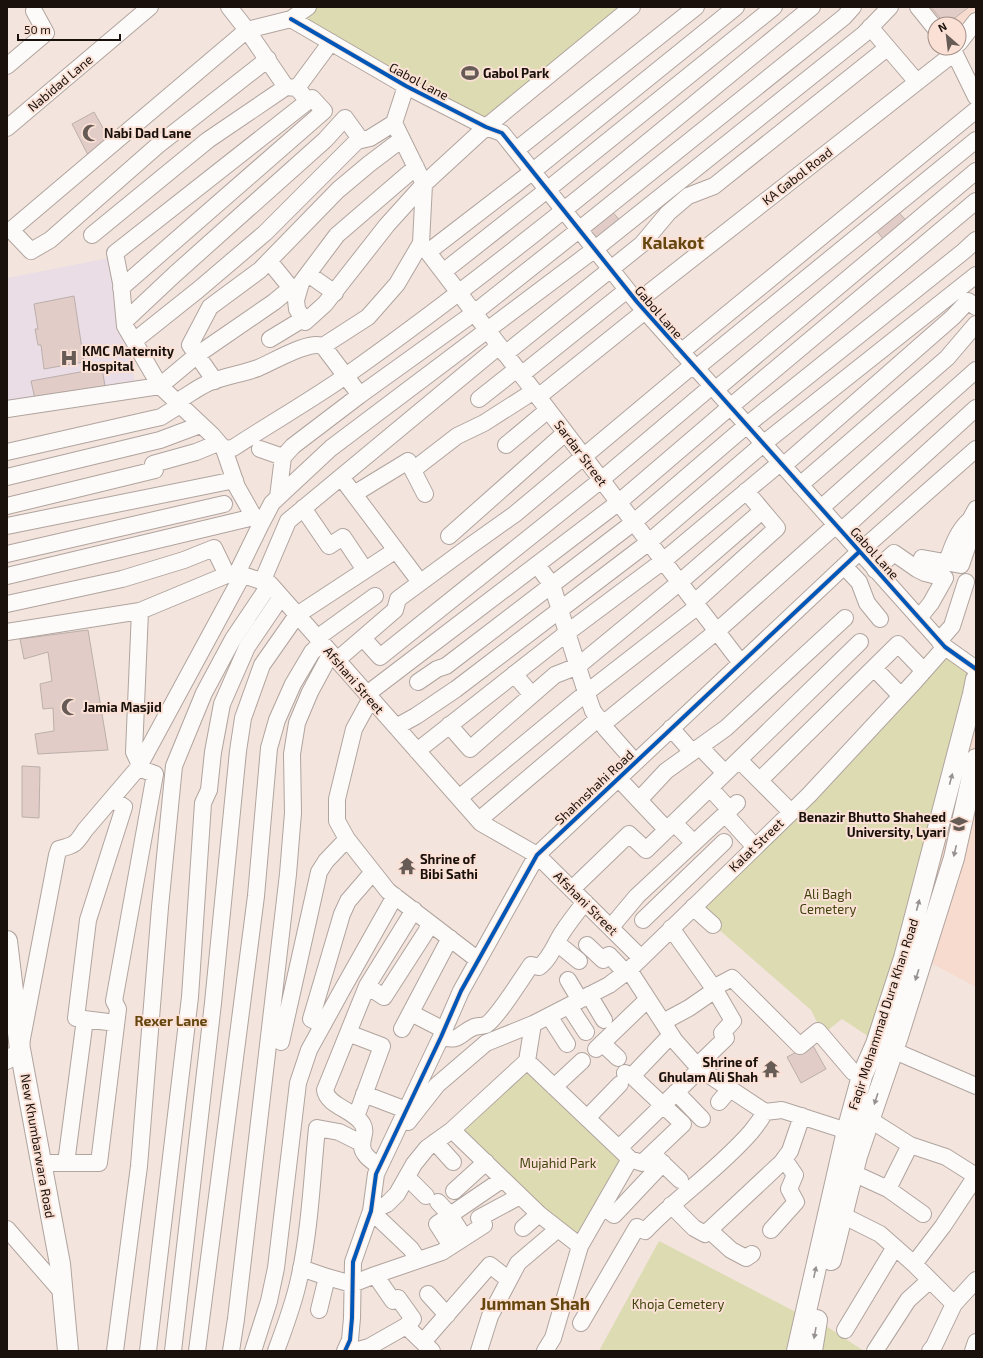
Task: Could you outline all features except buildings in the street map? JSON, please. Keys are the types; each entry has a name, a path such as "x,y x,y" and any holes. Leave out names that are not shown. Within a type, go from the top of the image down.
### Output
{"main road":[{"name":"Faqir Mohammad Dura Khan Road","path":"797,1351 835,1213 852,1174 869,1119 904,958 974,694 976,679"},
{"name":"Faqir Mohammad Dura Khan Road","path":"812,1351 847,1131 862,1076 884,1047 954,858 976,758"},
{"path":"940,822 961,827"},
{"name":"New Khumbarwara Road","path":"7,941 14,1055 41,1163 60,1264 62,1292 70,1351"}],"street":[{"name":"Nabidad Lane","path":"7,128 150,7"},
{"path":"229,7 268,59 292,87 308,101"},
{"path":"268,59 157,146 50,240 31,251 9,230 247,30 291,19 308,7"},
{"path":"416,167 337,235 301,283 296,300 296,309 305,322 326,304 387,225 424,184 486,127 632,7"},
{"path":"516,150 696,7"},
{"path":"7,452 161,417 208,383 259,368 281,356 306,348 319,345 323,346 368,317 397,284 424,248 533,172 736,7"},
{"path":"443,272 774,7"},
{"path":"7,506 155,470 153,464 196,452 221,446 233,448 346,376 458,293 564,210 812,7"},
{"path":"278,497 283,458 293,446 360,395 474,313 580,230 844,17 853,7"},
{"path":"14,1055 59,849 74,845 139,766 235,575 257,520 278,497 332,448 595,248 839,54 890,7"},
{"path":"918,7 927,18"},
{"path":"7,66 46,33 34,10"},
{"name":"Gabol Lane","path":"291,19 406,86 486,127 502,133 636,301 681,352 942,644 976,669"},
{"name":"KA Gabol Road","path":"967,32 976,21"},
{"path":"870,27 917,82"},
{"path":"823,34 839,54"},
{"path":"92,235 208,140 292,87 331,42"},
{"path":"115,1351 139,1166 160,906 174,766 204,693 233,639 266,583 288,521 341,477 502,350 611,269 642,244 668,213 688,196 714,186 887,48"},
{"name":"KA Gabol Road","path":"636,301 950,56"},
{"path":"959,56 976,97"},
{"path":"134,341 198,290 265,233 357,141 370,138 394,123 406,86"},
{"path":"122,288 324,111 312,98 115,253 122,288 126,326 160,386 221,446 235,480 257,520"},
{"path":"681,352 976,110"},
{"path":"318,116 332,132"},
{"path":"125,321 325,140 345,118 360,140"},
{"path":"394,123 424,184 424,248"},
{"path":"703,130 739,166"},
{"path":"215,381 190,345 210,307 260,270 338,190 402,139"},
{"path":"197,1351 256,896 269,748 277,720 293,684 312,652 362,638 395,610 398,599 515,514 976,140"},
{"path":"362,638 380,657 602,480 976,171"},
{"path":"478,960 388,891 347,839 337,821 337,798 354,729 369,696 619,502 976,201"},
{"path":"216,205 232,223"},
{"path":"418,682 437,669 446,666 634,522 747,425 976,240"},
{"name":"Sardar Street","path":"424,248 741,663"},
{"path":"7,409 160,386 197,355 274,302 291,288 269,261"},
{"path":"308,274 335,293"},
{"path":"396,727 416,716 456,689 649,542 763,444 976,275"},
{"path":"198,290 210,307"},
{"path":"479,399 519,372 636,301"},
{"path":"413,470 457,436 536,394 636,301"},
{"path":"417,751 568,632 663,561 746,491 782,464 953,317 968,301 976,307"},
{"path":"270,339 303,319"},
{"path":"800,485 947,358 976,324"},
{"path":"323,346 360,395"},
{"path":"821,508 976,370"},
{"path":"478,820 601,721 717,631 976,408"},
{"path":"506,445 548,410"},
{"path":"7,477 160,440 200,425"},
{"path":"449,536 565,433"},
{"path":"260,448 283,458"},
{"name":"Shahnshahi Road","path":"390,1144 461,991 537,854 859,552 976,449"},
{"path":"354,494 408,461 425,494"},
{"path":"341,477 420,582"},
{"path":"7,526 235,480"},
{"path":"459,798 586,692 696,604 777,528 746,491"},
{"path":"172,493 178,514"},
{"path":"7,554 224,504"},
{"path":"303,508 329,546 343,537 365,570"},
{"path":"449,725 470,749 555,675 578,666 680,582 762,511"},
{"path":"917,569 922,558 960,565 973,530 973,514"},
{"path":"7,576 257,520"},
{"path":"7,604 122,579 184,560 214,548 235,575"},
{"path":"173,1351 213,1003 242,718 262,665 297,615 396,550"},
{"path":"875,570 894,553 925,573 945,578 931,603 919,618"},
{"path":"537,565 552,585 586,692 594,711 635,762"},
{"path":"844,566 859,582 867,603 880,619"},
{"path":"7,632 140,612 235,575 266,583"},
{"name":"Kalat Street","path":"390,1144 437,1085 486,1043 533,1024 609,985 627,971 791,812 924,671 952,626 966,582"},
{"name":"Afshani Street","path":"266,583 281,597 478,820 537,854 641,958"},
{"path":"231,1351 288,874 293,814 292,754 297,723 327,649 375,596"},
{"path":"148,1351 190,997 203,803 209,790 212,752 222,704 247,647 281,597"},
{"path":"41,1163 99,1163 118,1009 114,1001 155,774 139,766 134,752 140,612"},
{"path":"639,800 666,771 726,728 845,618"},
{"path":"572,889 629,834 646,850 860,642"},
{"path":"760,780 898,644 924,671"},
{"path":"874,668 901,696"},
{"path":"514,674 532,695"},
{"path":"671,728 725,773"},
{"path":"739,760 791,812"},
{"path":"618,778 639,800 694,843"},
{"path":"710,788 731,809 755,847"},
{"path":"112,799 124,807 88,920 76,1018 116,1023"},
{"path":"611,927 649,884 731,809"},
{"path":"281,1042 319,872 326,861 347,839"},
{"path":"643,920 724,842"},
{"path":"323,1025 311,1019 342,914 348,901 373,872"},
{"path":"649,884 664,900"},
{"path":"253,1351 269,1301 276,1268 298,1083 309,1050 395,896"},
{"path":"411,1013 452,1040 458,1038 474,1027 486,1025 496,1015 531,965 539,967 542,964 557,943 562,933 585,902"},
{"path":"693,907 713,925"},
{"path":"380,1166 365,1155 362,1143 364,1127 362,1123 356,1117 328,1098 325,1090 367,986 414,910"},
{"path":"367,986 384,997 431,924"},
{"path":"545,1351 553,1338 580,1246 603,1206 625,1153 662,1106 726,1038 722,1033 733,1022 714,989 671,928"},
{"path":"402,1029 450,938"},
{"path":"557,943 579,961"},
{"path":"587,945 603,960 609,955 627,971 648,999 675,1041 699,1067 765,1112 782,1110 847,1131"},
{"path":"587,1118 626,1078 667,1028 689,1008 714,989 732,978 800,1046 818,1031 853,1072 862,1076"},
{"path":"568,980 579,1000 586,1032"},
{"path":"618,1058 599,1046 648,999"},
{"path":"579,1000 604,1020"},
{"path":"548,1016 567,1044"},
{"path":"66,1163 85,1019"},
{"path":"371,1211 387,1204 397,1194 414,1164 427,1148 452,1130 528,1061 533,1024"},
{"path":"348,1033 382,1046 356,1117"},
{"path":"884,1047 976,1086"},
{"path":"528,1061 625,1153 642,1163 658,1158"},
{"path":"554,1087 582,1061"},
{"path":"603,1206 614,1215 683,1124 626,1078"},
{"path":"719,1102 730,1089"},
{"path":"676,1092 702,1119"},
{"path":"364,1094 406,1110"},
{"path":"581,1323 637,1227 645,1231 671,1205 726,1158 752,1132 765,1112"},
{"path":"671,1205 694,1228 706,1234 784,1159 790,1151 802,1116"},
{"path":"869,1119 910,1145 946,1157 976,1176 943,1226 914,1264"},
{"path":"276,1351 290,1313 301,1268 317,1128 339,1132 362,1143"},
{"path":"452,1130 539,1214 580,1246"},
{"path":"435,1142 453,1162"},
{"path":"345,1351 350,1340 354,1262 371,1211 376,1174 390,1144"},
{"path":"888,1188 910,1145"},
{"path":"658,1158 680,1180"},
{"path":"772,1230 796,1202 789,1189 795,1174 784,1159"},
{"path":"454,1191 486,1162"},
{"path":"852,1174 888,1188 923,1214"},
{"path":"407,1177 450,1215 464,1237"},
{"path":"451,1246 437,1224 503,1179"},
{"path":"301,1268 352,1284 442,1252 484,1225 479,1218 520,1196"},
{"path":"371,1211 411,1249 418,1260"},
{"path":"835,1213 880,1234 914,1264 954,1304"},
{"path":"523,1228 539,1214"},
{"path":"7,1229 62,1292"},
{"path":"479,1351 490,1316 518,1263 558,1229"},
{"path":"709,1230 731,1250 746,1258 752,1254"},
{"path":"845,1330 895,1247"},
{"path":"406,1326 428,1347 447,1315 490,1265 509,1280"},
{"path":"355,1351 369,1347 406,1326 413,1319 398,1298 393,1300 375,1275"},
{"path":"319,1310 327,1277"},
{"path":"875,1351 908,1300 930,1280"},
{"path":"934,1349 954,1304 974,1285"},
{"path":"428,1294 447,1315"},
{"path":"973,1351 976,1342"}],"shaded area":[{"path":"918,7 976,7 976,21 967,33 967,16 927,16"},
{"name":"KMC Maternity Hospital","path":"114,257 136,390 7,409 7,278"},
{"name":"Benazir Bhutto Shaheed University, Lyari","path":"976,693 976,987 912,953"}],"green space":[{"name":"Gabol Park","path":"308,7 632,7 486,127 291,19"},
{"name":"Ali Bagh Cemetery","path":"945,647 976,682 889,1050 842,1019 823,1034 811,1010 693,907"},
{"name":"Mujahid Park","path":"527,1061 630,1159 580,1246 452,1130"},
{"name":"Khoja Cemetery","path":"659,1241 821,1325 815,1351 599,1351"},
{"path":"826,1326 864,1351 822,1351"}],"cycle path":[{"path":"291,19 406,86 486,127 502,133 637,302 945,647 976,669"},
{"path":"345,1351 350,1340 352,1318 353,1262 371,1211 376,1174 441,1037 461,991 537,855 859,552"}],"place":[{"name":"Gabol Park","path":"470,73"},
{"name":"Nabi Dad Lane","path":"91,133"},
{"name":"KMC Maternity Hospital","path":"69,358"},
{"name":"Jamia Masjid","path":"70,707"},
{"name":"Benazir Bhutto Shaheed University, Lyari","path":"959,824"},
{"name":"Shrine of Bibi Sathi","path":"407,866"},
{"name":"Shrine of Ghulam Ali Shah","path":"771,1069"}],"district":[{"name":"Kalakot","path":"673,242"},
{"name":"Rexer Lane","path":"171,1020"},
{"name":"Jumman Shah","path":"535,1303"}]}
